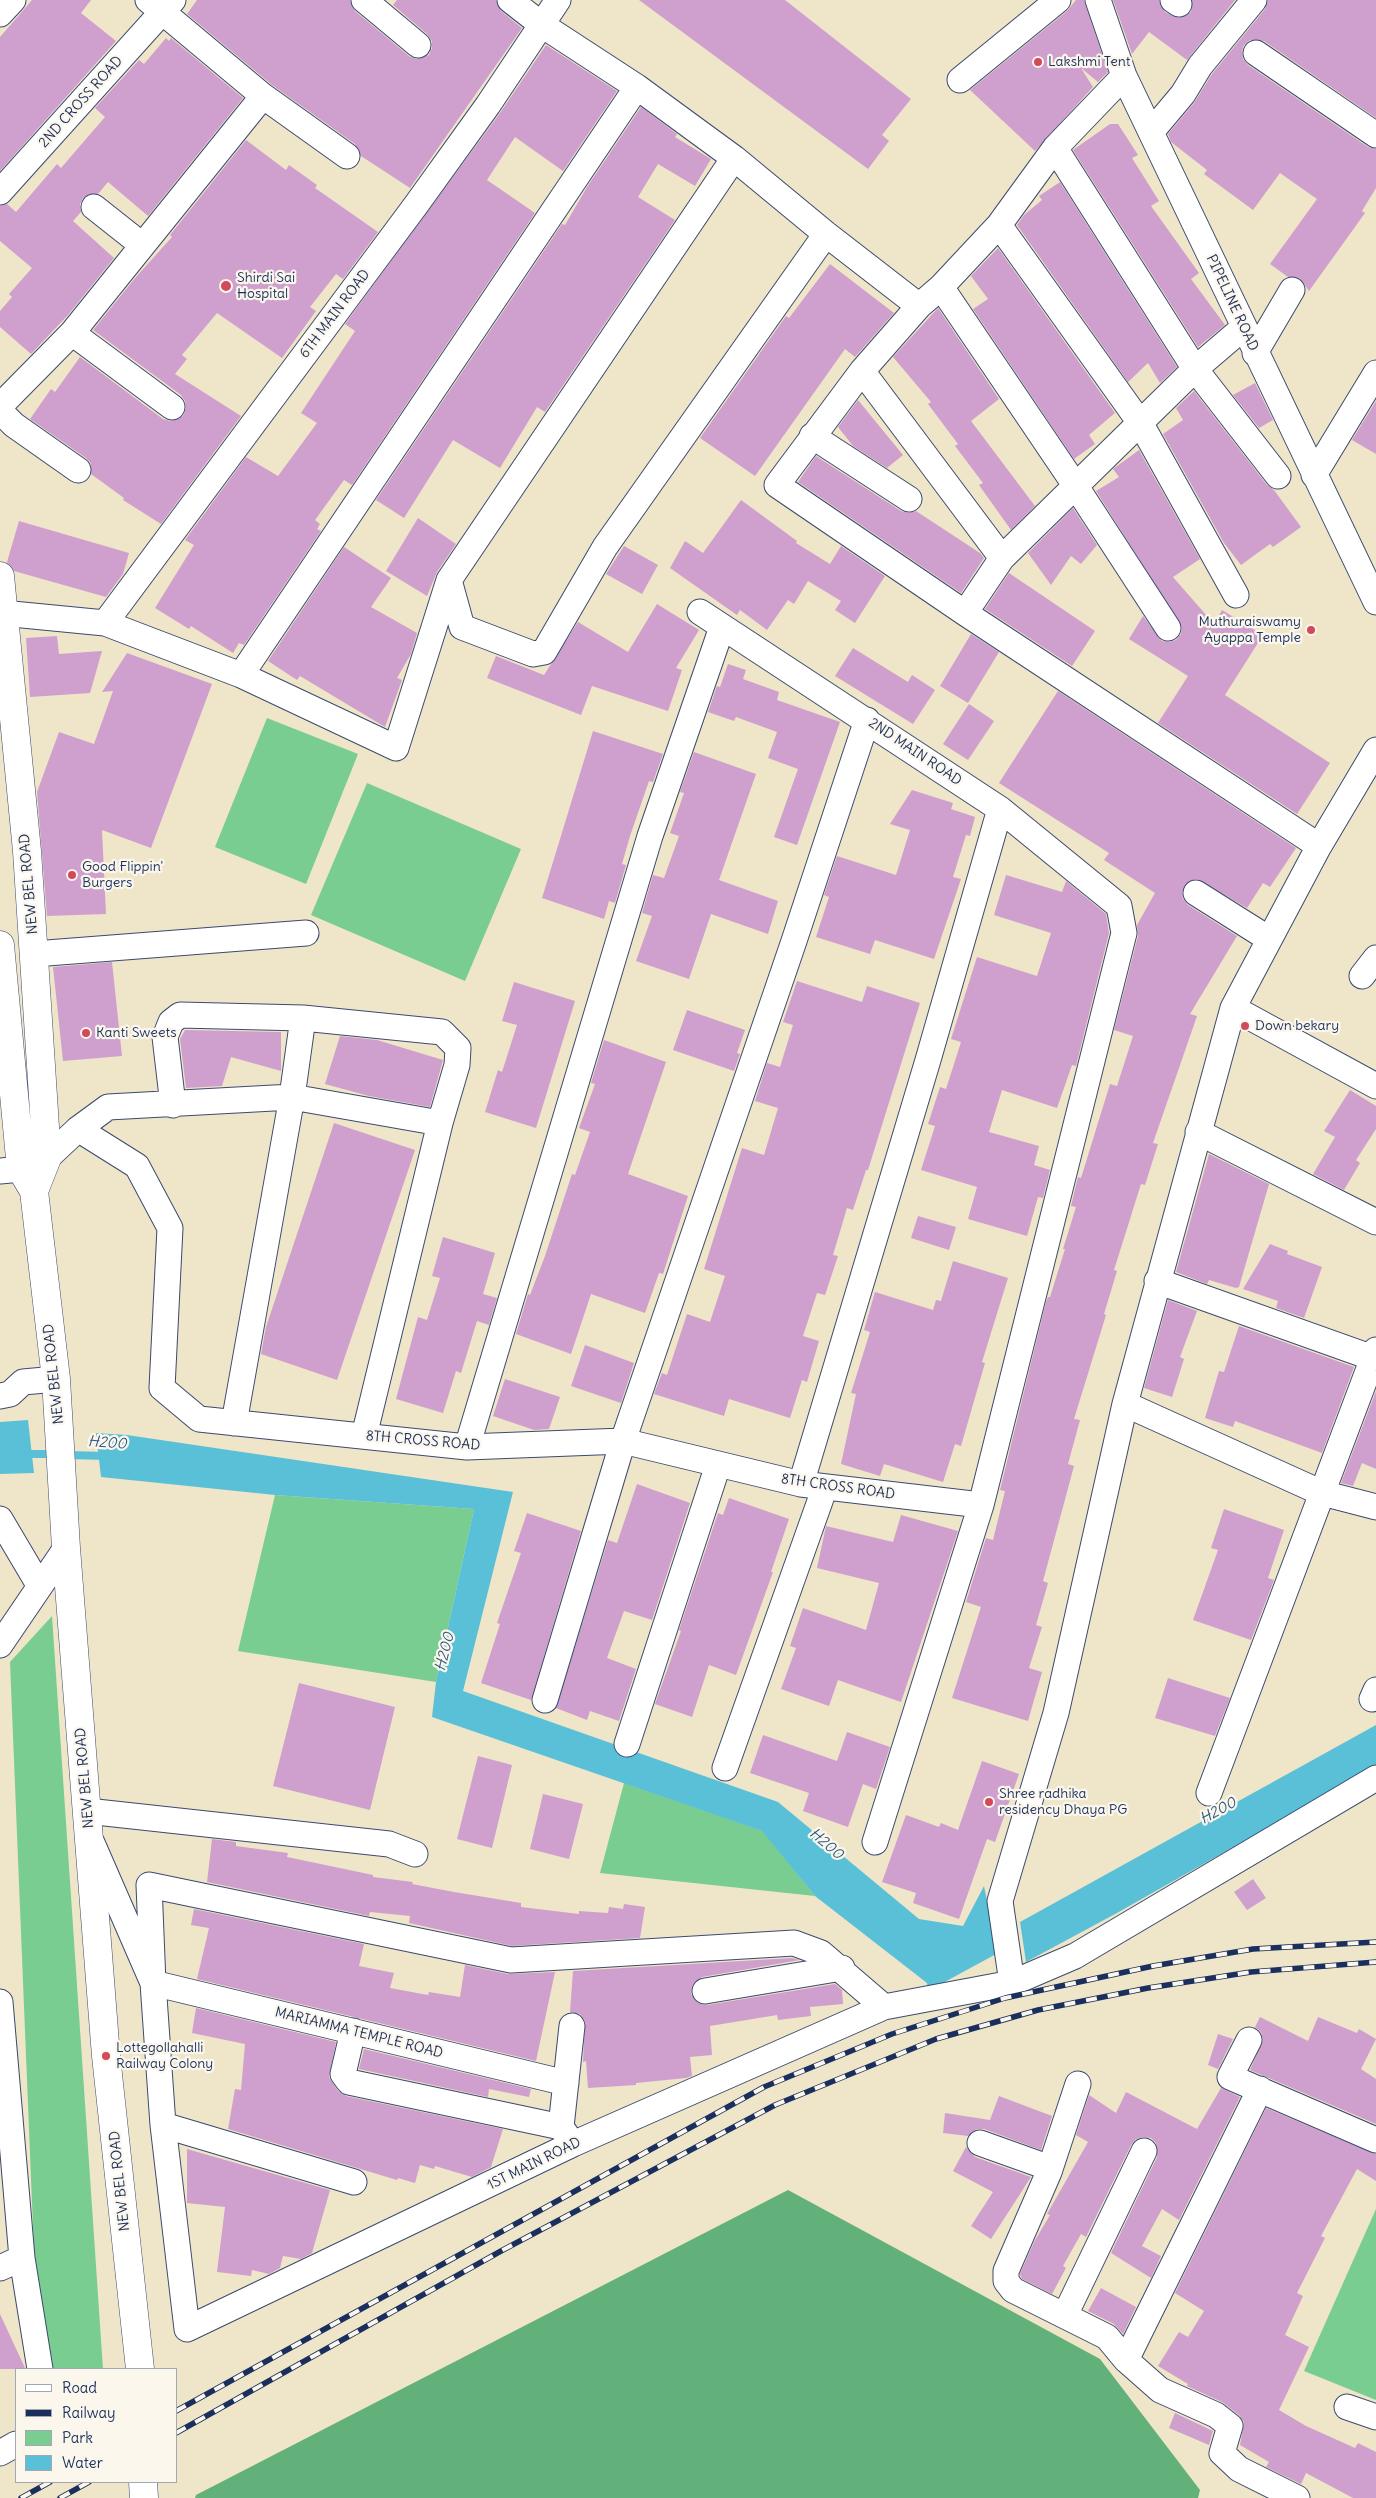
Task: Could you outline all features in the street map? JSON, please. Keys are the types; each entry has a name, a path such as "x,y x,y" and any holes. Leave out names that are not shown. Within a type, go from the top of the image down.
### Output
{"main road":[{"name":"NEW BEL ROAD","path":"0,576 2,612 27,851 47,1158 18,1177"},
{"name":"NEW BEL ROAD","path":"0,956 18,1177 56,1379 66,1548 87,1812 91,1840 106,2056 140,2367"},
{"path":"143,2483 144,2498"}],"street":[{"path":"0,14 13,0"},
{"path":"364,0 418,45"},
{"path":"510,0 542,25 636,87 734,158 826,234 919,306"},
{"name":"6TH MAIN ROAD","path":"105,623 416,205 558,0"},
{"path":"960,80 1058,0"},
{"name":"PIPELINE ROAD","path":"1098,0 1124,76 1152,131 1243,328 1376,602"},
{"path":"1152,131 1183,94 1200,66 1254,0"},
{"path":"161,4 263,96 347,156"},
{"name":"2ND CROSS ROAD","path":"0,192 161,4"},
{"path":"1256,53 1376,136"},
{"path":"1124,76 1055,148 999,224 941,287 919,306 862,371 777,485 965,614 1318,846"},
{"path":"241,675 636,87"},
{"path":"0,406 72,333 263,96"},
{"path":"1055,148 1194,369 1278,476"},
{"path":"2,612 105,623 241,675 396,748 449,580 734,158"},
{"path":"94,207 142,245"},
{"path":"999,224 1141,424 1236,594"},
{"path":"449,580 462,627 533,654 544,652 605,547 826,234"},
{"path":"941,287 1075,485 1168,628"},
{"path":"1255,353 1292,290"},
{"path":"965,614 1002,558 1075,485 1141,424 1194,369 1243,328"},
{"path":"72,333 172,407"},
{"path":"862,371 1002,558"},
{"path":"1314,475 1376,373"},
{"path":"0,411 14,425 78,470"},
{"path":"812,436 909,499"},
{"name":"2ND MAIN ROAD","path":"700,612 1000,809 1119,906 1124,933 981,1505"},
{"path":"467,1447 650,836 722,627"},
{"path":"546,1700 623,1441 794,942 867,720"},
{"path":"1012,1983 1000,1901 1056,1713 1126,1404 1157,1281 1233,1008 1318,846 1376,750"},
{"path":"801,1484 928,1060 1000,809"},
{"path":"1196,893 1269,939"},
{"path":"34,954 306,933"},
{"path":"1233,1008 1376,1086"},
{"path":"173,1104 165,1037 171,1022 180,1015 303,1018 442,1032 458,1048 457,1065 440,1123 364,1436"},
{"path":"234,1423 292,1096 303,1018"},
{"path":"47,1158 78,1129 108,1107 292,1096 440,1123"},
{"name":"8TH CROSS ROAD","path":"78,1129 138,1166 170,1228 162,1388 198,1419 467,1447 623,1441 801,1484 981,1505"},
{"path":"1198,1132 1376,1222"},
{"path":"1157,1281 1374,1354 1209,1793"},
{"path":"0,1396 10,1394 23,1382 56,1379"},
{"path":"1126,1404 1322,1492 1376,1507"},
{"path":"627,1744 718,1465"},
{"path":"725,1768 825,1487"},
{"path":"875,1842 981,1505"},
{"path":"0,1519 39,1585"},
{"path":"0,1645 39,1585 66,1548"},
{"name":"1ST MAIN ROAD","path":"163,2126 187,2329 567,2136 884,2008 1012,1983 1075,1956 1374,1784"},
{"path":"87,1812 389,1844 415,1854"},
{"path":"91,1840 153,1983"},
{"path":"354,2182 163,2126 153,1983 149,1885 511,1960 794,1943 821,1953 842,1968 884,2008"},
{"path":"705,1991 842,1968"},
{"name":"MARIAMMA TEMPLE ROAD","path":"153,1983 566,2083"},
{"path":"0,2002 22,2258 40,2368"},
{"path":"353,2031 343,2074 349,2082 567,2136 566,2083 572,2026"},
{"path":"1249,2040 1230,2077 1376,2140"},
{"path":"1078,2084 1050,2168 1006,2271 1006,2281 1013,2290 1107,2337 1126,2360 1160,2390 1216,2415 1230,2426 1222,2453 1239,2469 1297,2498"},
{"path":"1126,2360 1260,2089"},
{"path":"980,2143 1050,2168"},
{"path":"1065,2315 1144,2151"},
{"path":"0,2268 22,2258"},
{"path":"1347,2407 1376,2417"},
{"path":"0,2452 15,2444"}],"green space":[{"path":"267,718 358,754 306,884 215,847"},
{"path":"367,783 521,849 465,981 311,915"},
{"path":"275,1495 474,1509 436,1682 238,1651"},
{"path":"52,1616 103,2368 49,2368 34,2252 10,1662"},
{"path":"624,1783 763,1831 815,1896 600,1873"},
{"path":"788,2190 1100,2359 1200,2490 1198,2498 195,2498 196,2495"},
{"path":"1376,2209 1376,2400 1304,2371"}],"water":[{"path":"28,1420 34,1473 0,1474 0,1422"},
{"path":"96,1433 127,1435 513,1492 463,1691 778,1802 919,1919 963,1926 984,1886 998,1953 928,1991 927,1983 815,1896 762,1831 432,1717 436,1682 474,1509 275,1495 101,1477"},
{"path":"1376,1725 1376,1770 1304,1807 1117,1913 1026,1962 1020,1922"}],"building":[{"path":"32,0 91,0 81,13 116,41 0,171 0,37"},
{"path":"197,0 350,0 355,11 409,56 416,59 429,55 432,41 427,34 393,5 397,0 496,0 501,11 522,28 410,188 361,156 355,144 272,85 187,14"},
{"path":"639,0 785,0 911,99 882,135 889,141 868,169"},
{"path":"1076,0 1084,0 1108,72 1098,82 1081,68 1093,87 1035,151 970,90 1067,11"},
{"path":"1113,0 1159,0 1165,12 1179,18 1191,12 1192,0 1235,0 1187,60 1149,32 1132,54"},
{"path":"1268,0 1376,0 1376,118 1264,41 1250,40 1244,45 1242,51 1243,59 1248,65 1368,147 1376,149 1376,188 1362,211 1365,213 1309,291 1300,278 1288,277 1270,264 1317,199 1280,173 1253,210 1204,174 1207,170 1171,142 1168,134 1194,103 1212,74 1265,9"},
{"path":"166,38 169,41 171,38 243,98 148,216 108,182 98,194 89,194 83,198 80,204 81,212 73,221 114,258 68,315 31,354 0,327 0,311 12,297 9,294 32,268 0,241 0,206 7,204 16,212 57,164 61,168 105,117 95,108 139,60 144,64"},
{"path":"546,45 617,91 563,171 515,137 487,180 535,213 352,485 344,480 315,520 320,524 317,529 321,531 244,645 239,643 233,653 191,626 189,629 155,608 194,545 185,540 246,457 278,476 317,423 301,413 355,331 345,324 500,113"},
{"path":"641,107 677,134 675,137 711,159 695,186 658,164 638,197 675,220 545,412 537,407 500,468 453,440 404,518 376,500 562,224 565,225 587,187"},
{"path":"1110,124 1118,124 1138,155 1132,158 1159,201 1151,206 1199,273 1191,279 1225,325 1198,347 1073,150"},
{"path":"246,140 286,170 289,165 317,185 315,188 378,232 343,279 336,274 310,307 316,311 282,358 217,313 182,355 187,359 175,374 241,416 161,524 123,500 124,498 91,474 91,464 86,458 30,419 51,389 55,392 80,357 163,419 171,421 183,416 186,408 185,401 181,395 93,330 136,277 172,237 170,235"},
{"path":"1060,182 1177,367 1160,383 1148,363 1128,382 1017,225 1024,215 1042,200 1039,196"},
{"path":"998,248 1115,413 1089,435 1095,444 1074,459 973,309 988,299 971,276"},
{"path":"830,264 894,313 855,357 845,349 755,476 700,438 786,316 789,318"},
{"path":"938,308 999,399 971,421 1035,506 1011,530 979,485 983,483 955,446 958,444 928,404 931,402 893,357"},
{"path":"1255,383 1273,420 1259,428 1233,395"},
{"path":"1194,391 1267,485 1274,490 1301,527 1273,547 1270,544 1241,565 1224,543 1163,434 1183,420 1176,408"},
{"path":"858,400 903,455 887,468 853,446 838,427"},
{"path":"1376,401 1376,454 1352,440"},
{"path":"1139,450 1200,559 1173,577 1214,624 1222,610 1263,635 1225,695 1330,763 1297,814 1158,723 1188,676 1129,639 1143,616 1162,641 1176,640 1181,634 1182,627 1096,491 1119,477 1113,469"},
{"path":"816,456 901,511 909,513 916,511 980,553 984,558 961,593 798,482"},
{"path":"741,500 797,541 796,543 830,564 841,546 885,576 855,623 835,610 841,601 808,581 794,604 788,600 767,630 740,610 737,615 670,568 685,541 703,553"},
{"path":"1073,508 1097,545 1081,564 1071,556 1051,585 1028,553"},
{"path":"418,518 456,544 437,572 427,596 386,571"},
{"path":"19,521 129,553 123,574 106,597 14,571 7,562"},
{"path":"624,546 658,565 642,594 606,574"},
{"path":"344,547 391,578 371,607 417,633 411,654 397,678 402,680 385,727 300,676 297,680 268,661"},
{"path":"1009,573 1095,631 1072,666 985,609"},
{"path":"657,604 699,630 676,668 682,670 668,711 592,686 581,715 487,678 496,656 544,675 578,622 628,652"},
{"path":"971,634 999,652 968,703 940,686"},
{"path":"57,636 59,654 102,651 90,693 30,697 26,638"},
{"path":"853,648 908,682 912,675 935,690 913,724 835,676"},
{"path":"127,653 212,684 151,848 102,830 106,914 47,916 37,792 59,732 94,744 113,691 102,692"},
{"path":"728,664 746,670 743,679 779,692 777,700 840,722 797,845 774,837 798,769 768,758 777,732 736,717 734,721 708,712 717,686 720,687"},
{"path":"1058,691 1296,848 1270,887 1263,883 1247,908 1197,879 1189,881 1182,892 1183,899 1188,905 1237,936 1190,1014 1197,1016 1153,1143 1158,1144 1145,1185 1141,1184 1114,1270 1117,1271 1104,1314 1106,1315 1074,1419 1080,1420 1068,1464 1074,1466 1043,1581 1048,1583 1036,1625 1042,1627 1029,1668 1042,1672 1028,1721 952,1698 981,1607 966,1602 986,1538 993,1540 1005,1491 1000,1490 1046,1302 1048,1297 1050,1297 1076,1207 1071,1206 1078,1177 1081,1178 1110,1084 1117,1086 1133,1036 1114,1030 1138,936 1137,925 1155,893 1104,860 1109,853 999,783"},
{"path":"969,704 994,721 968,760 943,744"},
{"path":"593,731 663,754 653,782 649,781 630,836 622,864 626,865 615,903 609,901 604,919 542,898"},
{"path":"694,752 756,774 719,880 778,901 768,934 711,914 689,979 636,961 652,916 642,913 653,875 664,878 679,836 670,833 684,793 680,792"},
{"path":"912,790 953,803 951,809 975,817 970,836 966,835 953,877 961,879 934,959 875,940 870,954 816,937 829,897 824,895 837,856 896,875 910,830 890,824"},
{"path":"1006,875 1062,892 1066,881 1106,914 1109,933 1076,1066 1072,1065 1057,1108 1002,1090 989,1132 1039,1146 1034,1165 1050,1170 1043,1198 1038,1197 1027,1236 968,1219 977,1187 921,1170 935,1126 928,1124 940,1087 946,1089 961,1042 951,1039 977,957 1037,976 1051,933 994,915"},
{"path":"112,962 122,1056 63,1061 53,967"},
{"path":"797,981 862,1002 867,986 920,1003 868,1170 866,1170 853,1210 847,1208 833,1255 838,1256 825,1295 817,1293 803,1336 819,1341 807,1382 802,1380 790,1418 729,1399 724,1416 654,1394 662,1373 667,1375 687,1314 710,1322 725,1276 704,1269 742,1148 764,1155 778,1108 755,1101 767,1063 780,1067 793,1025 783,1022"},
{"path":"514,982 575,1001 536,1128 485,1112 498,1070 502,1072 517,1025 502,1021"},
{"path":"687,1010 745,1030 737,1053 740,1054 734,1071 673,1050"},
{"path":"185,1030 281,1032 281,1071 231,1057 222,1086 186,1088 180,1039"},
{"path":"340,1036 377,1040 443,1060 430,1107 369,1096 325,1084"},
{"path":"604,1040 666,1062 628,1174 688,1196 663,1274 659,1273 645,1313 591,1294 571,1354 516,1334 528,1294 530,1295 545,1256 572,1174 575,1175 590,1132 579,1128 595,1084 591,1083"},
{"path":"1350,1090 1376,1106 1376,1129 1356,1160 1360,1163 1344,1190 1313,1174 1335,1137 1324,1131"},
{"path":"334,1123 415,1150 337,1380 261,1354 266,1327"},
{"path":"1209,1154 1269,1184 1239,1287 1236,1288 1209,1280 1207,1284 1176,1272"},
{"path":"918,1216 956,1227 949,1250 911,1238"},
{"path":"443,1237 495,1253 483,1294 497,1298 489,1325 477,1321 461,1373 456,1371 443,1413 396,1399 418,1317 427,1320 440,1278 432,1276"},
{"path":"1270,1244 1288,1251 1287,1254 1322,1267 1304,1318 1276,1308 1278,1301 1243,1289"},
{"path":"953,1261 1008,1278 982,1362 985,1363 961,1446 955,1444 943,1482 884,1464 880,1476 841,1464 856,1394 851,1393 870,1332 864,1330 875,1292 933,1310 936,1300 941,1301"},
{"path":"1168,1300 1197,1311 1180,1357 1184,1359 1172,1397 1144,1388"},
{"path":"1239,1326 1354,1367 1322,1453 1235,1421 1233,1427 1205,1418 1219,1371 1224,1372"},
{"path":"585,1345 634,1363 621,1403 571,1386"},
{"path":"505,1379 560,1397 549,1429 534,1430 493,1416"},
{"path":"1376,1391 1376,1469 1362,1463 1353,1486 1341,1483"},
{"path":"637,1484 690,1503 652,1620 624,1611 607,1658 636,1669 619,1721 590,1711 587,1720 556,1708 608,1540 617,1543"},
{"path":"729,1498 789,1519 771,1572 773,1572 736,1675 709,1665 692,1717 655,1704 681,1631 679,1630 718,1513 723,1515"},
{"path":"1224,1509 1284,1530 1268,1578 1274,1580 1251,1640 1193,1620 1218,1550 1211,1548"},
{"path":"527,1513 581,1531 531,1700 481,1683 500,1624 497,1623 521,1553 514,1551"},
{"path":"901,1515 958,1531 901,1702 838,1680 829,1706 781,1689 796,1648 790,1646 803,1608 866,1630 879,1583 817,1568 826,1526 893,1542"},
{"path":"1168,1678 1230,1698 1215,1736 1155,1718"},
{"path":"299,1683 395,1707 370,1810 273,1786"},
{"path":"847,1732 890,1747 876,1789 863,1784 848,1827 803,1811 809,1793 750,1773 763,1735 837,1761"},
{"path":"478,1756 512,1765 492,1848 457,1839"},
{"path":"982,1761 1019,1774 995,1842 987,1839 959,1919 913,1903 916,1893 882,1882 906,1815 939,1827 941,1823 958,1830"},
{"path":"543,1794 583,1804 569,1859 530,1849"},
{"path":"212,1839 236,1842 236,1846 288,1853 287,1857 373,1875 373,1877 413,1882 412,1884 521,1903 521,1907 579,1914 579,1911 608,1913 609,1907 623,1909 624,1904 645,1907 640,1938 512,1946 409,1923 410,1916 370,1912 369,1916 207,1882"},
{"path":"1253,1879 1266,1898 1247,1910 1234,1892"},
{"path":"194,1909 364,1944 359,1966 394,1973 390,1988 428,1995 429,1992 460,1997 465,1965 508,1974 555,1972 536,2061 197,1979 209,1928 191,1925"},
{"path":"792,1958 800,1960 702,1977 692,1986 691,1994 700,2004 707,2005 835,1984 842,1990 843,2004 810,2007 811,2016 778,2020 777,2015 710,2026 712,2055 690,2057 692,2076 686,2078 636,2083 636,2085 588,2088 586,2061 583,2062 585,2021 580,2014 570,2012 573,1971"},
{"path":"196,2008 336,2042 329,2077 338,2091 346,2096 503,2129 491,2167 472,2177 435,2166 434,2169 420,2165 415,2183 398,2178 397,2180 228,2129 235,2089 241,2090 245,2044 192,2033"},
{"path":"1260,2017 1308,2041 1318,2017 1357,2033 1359,2029 1376,2039 1361,2069 1376,2079 1376,2124 1250,2070 1263,2040 1261,2032 1255,2027"},
{"path":"1218,2034 1233,2039 1218,2069 1208,2065"},
{"path":"364,2049 531,2089 529,2097 489,2089 488,2097 359,2069"},
{"path":"1221,2088 1240,2097 1179,2220 1162,2209 1142,2246 1161,2256 1151,2278 1111,2253 1157,2157 1156,2143 1151,2138 1143,2137 1136,2139 1131,2145 1086,2237 1081,2234 1063,2266 1066,2268 1052,2294 1022,2279 1020,2274 1034,2242 1050,2215 1047,2214 1088,2142 1076,2135 1089,2095 1116,2113 1126,2092 1197,2129"},
{"path":"999,2096 1052,2116 1041,2150 984,2129 977,2129 968,2136 943,2133 945,2113 990,2120"},
{"path":"1266,2108 1376,2154 1376,2181 1357,2169 1321,2236 1325,2238 1297,2293 1303,2296 1285,2335 1309,2347 1279,2410 1306,2426 1355,2448 1358,2443 1376,2452 1376,2498 1353,2498 1306,2473 1301,2484 1266,2467 1269,2462 1240,2445 1244,2422 1239,2415 1222,2402 1187,2386 1188,2384 1158,2366 1179,2332 1188,2337 1204,2311 1175,2293"},
{"path":"966,2147 975,2157 1031,2177 991,2239 971,2226 993,2192 953,2171"},
{"path":"187,2149 330,2190 312,2253 301,2259 283,2256 280,2268 269,2274 252,2270 251,2276 217,2272 225,2207 187,2203"},
{"path":"1101,2288 1136,2307 1123,2334 1114,2324 1088,2311"},
{"path":"0,2314 25,2368 0,2369"},
{"path":"1175,2413 1213,2431 1209,2445 1169,2428"}],"waterway":[{"name":"H200","path":"24,1454 55,1454"},
{"name":"H200","path":"66,1455 107,1456"}],"railway":[{"path":"178,2410 764,2087 892,2034 1005,1998 1153,1966 1253,1949 1376,1942"},
{"path":"178,2432 501,2251 775,2105 936,2039 1038,2010 1148,1988 1251,1972 1376,1962"},
{"path":"21,2498 48,2483"},
{"path":"60,2498 87,2483"}],"place":[{"name":"Lakshmi Tent","path":"1038,62"},
{"name":"Shirdi Sai Hospital","path":"226,286"},
{"name":"Muthuraiswamy Ayappa Temple","path":"1311,630"},
{"name":"Good Flippin' Burgers","path":"72,875"},
{"name":"Down bekary","path":"1245,1026"},
{"name":"Kanti Sweets","path":"86,1033"},
{"name":"Shree radhika residency Dhaya PG","path":"989,1802"},
{"name":"Lottegollahalli Railway Colony","path":"106,2056"}]}
